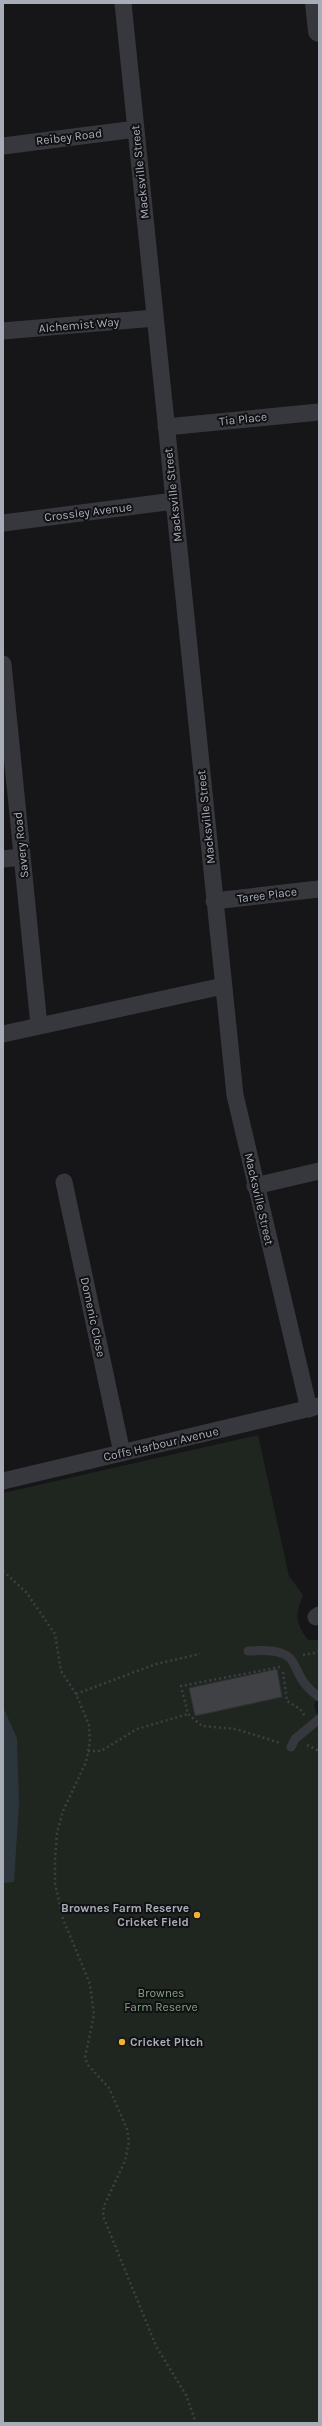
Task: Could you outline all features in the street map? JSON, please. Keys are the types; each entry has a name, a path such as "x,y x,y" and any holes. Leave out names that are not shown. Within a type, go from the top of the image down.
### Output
{"street":[{"name":"Macksville Street","path":"123,3 235,1095 255,1186 314,1408"},
{"path":"316,3 319,31"},
{"name":"Reibey Road","path":"3,146 136,129"},
{"name":"Alchemist Way","path":"3,331 155,318"},
{"name":"Tia Place","path":"166,427 319,412"},
{"name":"Crossley Avenue","path":"3,523 174,501"},
{"name":"Savery Road","path":"3,664 39,1026"},
{"path":"3,859 22,857"},
{"name":"Taree Place","path":"214,901 319,889"},
{"path":"3,1034 223,986"},
{"path":"255,1186 319,1171"},
{"name":"Domenic Close","path":"64,1182 122,1453"},
{"name":"Coffs Harbour Avenue","path":"3,1480 314,1408"}],"lane":[{"path":"248,1651 279,1651 287,1656 293,1660 304,1684 319,1697"},
{"path":"291,1747 295,1739 315,1722"}],"path":[{"path":"3,1571 26,1592 48,1621 58,1644 61,1671 76,1694 89,1725 86,1762 63,1811 57,1833 55,1875 63,1919 90,1984 94,2015 84,2057 88,2065 109,2088 127,2129 129,2142 125,2161 104,2206 103,2216 156,2346 186,2395 196,2423"},
{"path":"301,1656 319,1652"},
{"path":"76,1694 156,1664 200,1654"},
{"path":"291,1747 269,1738 236,1729 202,1726 188,1714 181,1686 282,1667 286,1701 300,1709 315,1722"},
{"path":"88,1751 101,1751 137,1729 188,1714"}],"green space":[{"name":"Brownes Farm Reserve","path":"258,1435 289,1576 303,1595 298,1613 299,1623 308,1640 319,1640 319,1694 314,1705 319,1720 319,2423 3,2423 3,1493"}],"shaded area":[{"path":"3,1707 17,1738 19,1803 14,1882 3,1883"}],"building":[{"path":"277,1669 282,1697 195,1716 189,1688"}],"place":[{"name":"Brownes Farm Reserve Cricket Field","path":"197,1915"},
{"name":"Cricket Pitch","path":"122,2042"}]}
